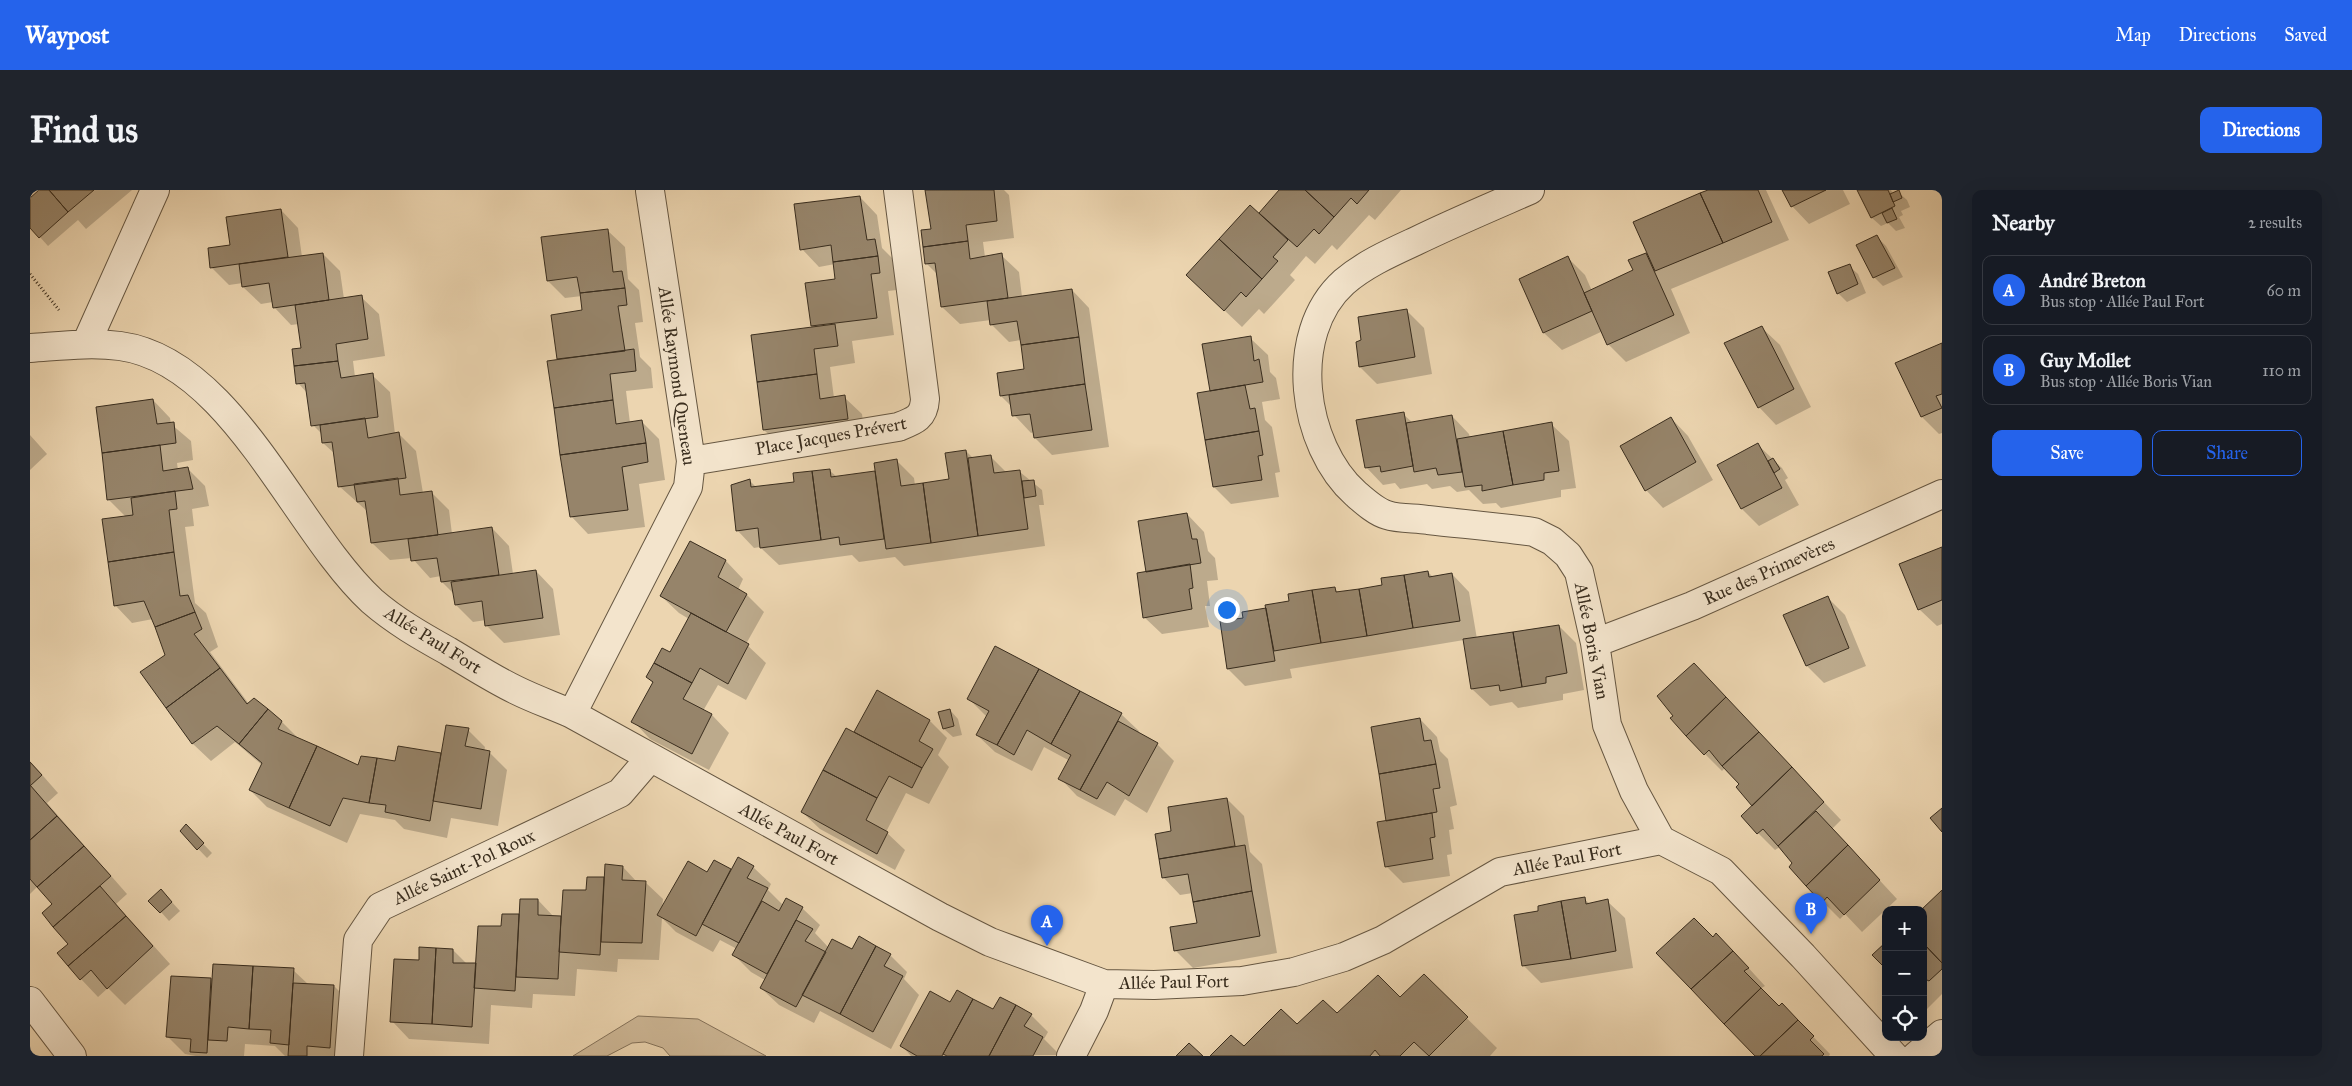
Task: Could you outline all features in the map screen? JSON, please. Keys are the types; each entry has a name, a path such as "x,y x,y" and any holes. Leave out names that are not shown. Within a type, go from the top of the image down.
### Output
{"street":[{"path":"86,344 155,190"},
{"name":"Allée Raymond Queneau","path":"572,714 688,488 691,461 649,190"},
{"name":"Place Jacques Prévert","path":"691,461 898,427 916,421 925,411 898,190"},
{"name":"Allée Boris Vian","path":"1530,190 1459,221 1365,266 1343,283 1323,307 1312,336 1308,365 1310,402 1315,432 1327,458 1343,482 1364,501 1386,515 1534,532 1552,541 1568,555 1579,572 1594,643 1607,725 1634,791 1661,840"},
{"name":"Allée Paul Fort","path":"30,348 86,344 122,346 154,357 178,369 202,386 230,414 340,566 372,601 404,626 507,685 572,714 982,938 1104,984 1154,985 1242,981 1294,972 1344,957 1382,940 1500,872 1661,840"},
{"name":"Rue des Primevères","path":"1594,643 1692,606 1942,494"},
{"name":"Allée Saint-Pol Roux","path":"349,1056 358,940 380,907 620,793 650,758"},
{"path":"1661,840 1721,871 1803,956 1894,1056"},
{"path":"1071,1056 1094,1011 1104,984"},
{"path":"30,1001 72,1056"},
{"path":"1916,1056 1942,1034"}],"shaded area":[{"path":"638,1016 698,1019 766,1056 670,1056 663,1048 645,1042 632,1043 607,1056 573,1056"}],"building":[{"path":"39,190 49,190 68,212 39,238 30,228 30,198"},
{"path":"49,190 94,190 68,212"},
{"path":"925,190 994,190 997,221 966,225 968,241 923,247 921,230 931,229"},
{"path":"1279,190 1305,190 1334,217 1319,234 1314,229 1297,247 1259,213"},
{"path":"1305,190 1369,190 1357,204 1351,198 1334,217"},
{"path":"1708,190 1758,190 1772,222 1723,243 1700,193"},
{"path":"1782,190 1826,190 1791,207"},
{"path":"1857,190 1888,190 1895,206 1871,218"},
{"path":"1899,190 1902,198 1893,202 1890,194"},
{"path":"1700,193 1723,243 1655,271 1633,222"},
{"path":"860,196 867,240 875,239 878,256 833,262 831,245 800,250 794,204"},
{"path":"1250,205 1288,240 1273,257 1278,261 1262,279 1219,239"},
{"path":"1892,208 1897,219 1887,223 1882,213"},
{"path":"281,209 288,257 210,268 208,248 230,245 226,217"},
{"path":"608,229 613,272 622,271 625,288 580,293 577,277 547,281 541,237"},
{"path":"1877,235 1895,268 1873,278 1856,245"},
{"path":"1219,239 1262,279 1246,297 1241,292 1224,311 1186,275"},
{"path":"968,241 970,259 1002,253 1008,298 941,307 935,263 925,264 923,247"},
{"path":"323,253 329,300 273,308 269,283 242,287 239,264"},
{"path":"1646,253 1674,315 1607,345 1584,293 1633,270 1628,260"},
{"path":"878,256 880,273 871,274 877,318 811,326 805,283 835,279 833,262"},
{"path":"1568,256 1592,311 1543,333 1519,279"},
{"path":"1850,264 1858,284 1837,294 1828,272"},
{"path":"625,288 627,305 618,306 625,351 557,359 551,315 582,310 580,293"},
{"path":"1072,289 1079,337 1021,345 1017,321 990,325 987,301"},
{"path":"362,295 368,339 336,344 338,361 294,366 292,349 301,348 295,305"},
{"path":"1407,309 1415,357 1359,367 1356,342 1361,340 1358,317"},
{"path":"835,324 838,346 814,349 817,374 757,382 751,335"},
{"path":"1762,326 1794,389 1758,408 1724,343"},
{"path":"1251,336 1254,361 1259,359 1263,382 1210,391 1202,344"},
{"path":"1079,337 1085,384 1000,396 997,373 1024,369 1021,345"},
{"path":"1942,343 1942,394 1936,396 1942,408 1921,417 1895,363"},
{"path":"634,349 636,371 610,374 613,400 554,408 547,361"},
{"path":"338,361 341,378 373,373 378,417 311,426 305,383 296,384 294,366"},
{"path":"817,374 820,399 845,395 848,419 763,430 757,382"},
{"path":"1085,384 1092,430 1034,438 1030,414 1012,416 1009,395"},
{"path":"1245,385 1250,409 1255,408 1259,431 1205,440 1197,393"},
{"path":"153,399 157,424 174,422 176,443 102,453 96,407"},
{"path":"613,400 616,424 642,420 646,443 560,455 554,408"},
{"path":"1404,412 1413,466 1381,472 1380,466 1365,468 1356,420"},
{"path":"1452,415 1462,472 1438,475 1436,468 1414,472 1406,423"},
{"path":"1671,417 1696,462 1645,491 1620,446"},
{"path":"365,418 368,438 399,432 406,478 338,487 332,442 322,443 320,425"},
{"path":"1552,422 1559,471 1544,473 1544,480 1513,485 1503,431"},
{"path":"1259,431 1263,455 1258,456 1262,480 1213,487 1205,440"},
{"path":"1503,431 1513,485 1482,491 1482,485 1465,487 1457,439"},
{"path":"646,443 648,462 622,467 628,510 570,517 560,455"},
{"path":"1758,443 1782,488 1741,509 1717,465"},
{"path":"160,445 163,471 188,467 193,489 107,500 102,453"},
{"path":"966,450 978,536 931,543 923,483 949,479 945,453"},
{"path":"991,455 994,473 1020,470 1028,529 978,536 968,458"},
{"path":"1773,458 1780,469 1774,473 1768,461"},
{"path":"897,459 901,486 923,483 931,543 886,549 874,463"},
{"path":"830,469 831,477 875,471 884,539 840,545 839,537 821,540 812,471"},
{"path":"812,471 821,540 760,548 758,528 736,531 731,485 750,479 751,487 794,482 793,473"},
{"path":"398,478 400,495 432,491 438,535 371,543 365,501 357,502 354,484"},
{"path":"1034,480 1036,496 1024,498 1022,481"},
{"path":"175,491 177,509 169,510 174,552 108,562 102,519 133,515 131,498"},
{"path":"1187,513 1192,539 1197,539 1201,563 1146,572 1138,521"},
{"path":"492,527 499,575 441,582 437,558 411,561 408,539"},
{"path":"690,541 726,560 718,577 747,594 726,632 660,596"},
{"path":"1942,547 1942,600 1918,610 1899,564"},
{"path":"174,552 180,596 188,595 195,612 155,627 144,601 114,606 108,562"},
{"path":"1190,564 1193,588 1189,589 1192,609 1143,618 1137,573"},
{"path":"536,570 543,618 485,626 482,601 455,605 451,582"},
{"path":"1428,571 1429,577 1452,573 1460,621 1413,628 1404,575"},
{"path":"1404,575 1413,628 1367,636 1359,589 1382,585 1381,578"},
{"path":"1335,587 1336,592 1359,589 1367,636 1321,643 1312,590"},
{"path":"1312,590 1321,643 1274,651 1265,605 1289,601 1288,594"},
{"path":"1828,596 1849,648 1806,666 1783,615"},
{"path":"1266,608 1275,661 1227,669 1220,621 1243,618 1242,612"},
{"path":"195,612 202,629 194,634 220,668 166,708 140,672 165,655 155,627"},
{"path":"691,613 749,644 728,684 700,668 692,683 654,663 662,648 670,652"},
{"path":"1559,625 1567,673 1546,677 1546,683 1522,687 1513,632"},
{"path":"1513,632 1522,687 1500,691 1499,685 1471,689 1463,639"},
{"path":"995,646 1039,669 997,745 976,735 989,711 967,699"},
{"path":"654,663 692,683 683,699 712,714 692,754 631,722 653,682 646,677"},
{"path":"1694,663 1726,697 1686,736 1670,718 1673,716 1657,696"},
{"path":"220,668 247,704 254,698 268,709 239,744 217,726 192,744 166,708"},
{"path":"1039,669 1080,691 1051,744 1027,730 1014,755 997,745"},
{"path":"877,690 930,720 919,741 933,749 922,768 854,732"},
{"path":"1080,691 1122,713 1080,790 1058,779 1071,755 1051,744"},
{"path":"1726,697 1759,732 1722,766 1709,750 1704,755 1686,736"},
{"path":"268,709 282,721 278,729 317,746 289,808 249,790 262,763 239,744"},
{"path":"950,709 954,726 943,729 938,712"},
{"path":"1420,718 1424,741 1431,740 1436,764 1379,774 1371,727"},
{"path":"1118,721 1158,743 1129,796 1107,782 1097,799 1080,790"},
{"path":"446,725 469,728 465,746 490,751 481,809 433,801"},
{"path":"846,728 922,768 912,788 889,776 877,798 823,770"},
{"path":"1759,732 1792,767 1752,806 1736,787 1739,784 1722,766"},
{"path":"317,746 358,765 361,756 377,758 369,803 343,798 330,826 289,808"},
{"path":"398,746 441,753 430,821 385,812 386,805 369,803 377,758 395,761"},
{"path":"30,762 42,775 30,786"},
{"path":"1436,764 1440,788 1433,789 1437,812 1386,821 1379,774"},
{"path":"1792,767 1824,802 1778,846 1763,829 1757,834 1741,816"},
{"path":"823,770 877,798 866,820 888,832 877,854 801,812"},
{"path":"30,785 57,816 30,840"},
{"path":"1227,798 1235,846 1159,859 1155,834 1171,831 1168,807"},
{"path":"1942,808 1942,832 1930,818"},
{"path":"1816,811 1848,845 1806,886 1789,867 1792,863 1778,846"},
{"path":"1432,813 1435,837 1430,838 1433,859 1385,867 1377,822"},
{"path":"57,816 84,846 37,887 30,879 30,840"},
{"path":"186,824 204,843 197,850 180,831"},
{"path":"1245,845 1252,891 1193,902 1188,874 1162,878 1159,859"},
{"path":"1848,845 1880,880 1844,915 1827,897 1822,903 1806,886"},
{"path":"84,846 111,876 53,927 42,913 52,904 37,887"},
{"path":"738,857 754,866 747,878 768,888 739,943 702,924"},
{"path":"714,860 731,869 696,936 657,915 688,861 707,872"},
{"path":"605,864 623,866 622,880 646,881 642,943 601,942"},
{"path":"587,877 604,877 600,955 559,952 563,890 586,890"},
{"path":"100,886 126,916 68,966 57,953 68,944 53,927"},
{"path":"161,889 172,902 160,913 148,901"},
{"path":"1942,890 1942,963 1927,947 1927,906 1925,906"},
{"path":"1252,891 1260,936 1174,951 1170,927 1197,923 1193,902"},
{"path":"1585,897 1586,904 1608,899 1616,951 1571,959 1561,901"},
{"path":"786,898 803,907 767,974 732,955 762,901 779,911"},
{"path":"520,899 538,899 538,915 561,916 558,979 516,977"},
{"path":"1561,901 1571,959 1522,966 1514,915 1538,911 1538,906"},
{"path":"502,914 519,914 515,991 474,988 478,926 501,926"},
{"path":"126,916 153,946 107,989 91,970 80,980 68,966"},
{"path":"1694,918 1713,937 1716,933 1733,951 1691,989 1656,953"},
{"path":"796,920 813,929 805,941 826,952 796,1007 760,988"},
{"path":"859,936 876,946 840,1014 802,995 832,939 852,949"},
{"path":"876,946 891,954 884,966 903,976 873,1032 840,1014"},
{"path":"1882,946 1882,965 1872,955"},
{"path":"419,947 436,948 432,1024 390,1022 394,959 419,960"},
{"path":"1927,947 1942,963 1942,969 1929,981 1927,980"},
{"path":"436,948 453,949 453,963 476,963 472,1027 432,1024"},
{"path":"1733,951 1749,968 1744,971 1761,988 1724,1024 1691,989"},
{"path":"213,964 253,966 249,1029 228,1027 227,1041 208,1040"},
{"path":"253,966 294,968 289,1045 270,1043 271,1030 249,1029"},
{"path":"1424,974 1468,1017 1429,1056 1414,1042 1400,1056 1380,1056 1375,1050 1370,1056 1210,1056 1231,1035 1244,1046 1281,1009 1297,1024 1323,1000 1337,1013 1378,975 1400,997"},
{"path":"171,976 211,978 207,1053 190,1052 191,1039 166,1037"},
{"path":"293,983 334,985 330,1048 307,1046 307,1056 288,1056"},
{"path":"1761,988 1779,1006 1782,1003 1798,1020 1760,1056 1755,1056 1724,1024"},
{"path":"957,990 973,999 942,1056 917,1056 900,1046 930,991 950,1002"},
{"path":"1000,997 1016,1005 989,1056 947,1056 943,1054 973,999 993,1009"},
{"path":"1016,1005 1032,1014 1024,1026 1043,1037 1033,1056 989,1056"},
{"path":"1798,1020 1814,1036 1810,1040 1824,1054 1822,1056 1760,1056"},
{"path":"1189,1043 1203,1056 1176,1056"}],"place":[{"name":"Guy Mollet","path":"1811,934"},
{"name":"André Breton","path":"1047,946"}]}
